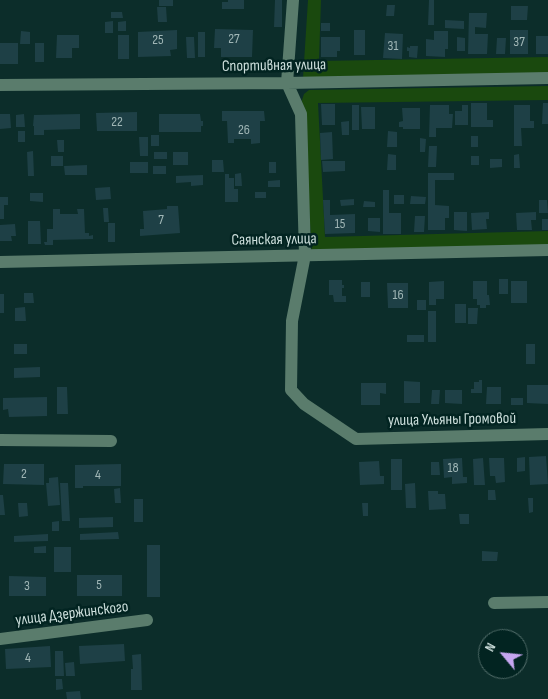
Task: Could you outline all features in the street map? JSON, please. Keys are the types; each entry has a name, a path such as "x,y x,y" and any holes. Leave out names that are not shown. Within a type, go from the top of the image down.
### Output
{"street":[{"path":"294,0 288,83 301,114 305,255"},
{"name":"Спортивная улица","path":"0,85 288,83 548,78"},
{"name":"Саянская улица","path":"0,262 548,250"},
{"name":"улица Ульяны Громовой","path":"305,255 292,321 291,390 304,404 356,439 548,434"},
{"path":"0,440 111,441"},
{"path":"494,603 548,602"},
{"name":"улица Дзержинского","path":"0,639 147,620"}],"green space":[{"path":"308,0 321,0 319,61 548,57 548,74 303,78"},
{"path":"548,86 548,100 318,103 325,237 548,231 548,249 312,254 302,100 304,94 309,90"}],"building":[{"path":"159,0 173,0 173,6 159,6"},
{"path":"228,0 244,0 244,9 222,9 222,2 228,2"},
{"path":"275,0 282,0 282,27 274,27"},
{"path":"429,0 434,0 434,25 428,25"},
{"path":"387,5 395,5 394,16 386,16"},
{"path":"511,6 528,6 527,20 511,20"},
{"path":"157,7 166,7 167,22 158,22"},
{"path":"111,12 122,12 123,18 111,18"},
{"path":"469,13 487,13 486,28 475,27 475,34 488,34 487,54 468,54"},
{"path":"445,20 464,21 464,29 445,28"},
{"path":"113,21 113,33 105,33 105,22"},
{"path":"126,21 126,31 118,31 118,22"},
{"path":"321,23 330,23 330,31 321,31"},
{"path":"215,29 253,30 252,57 221,57 221,48 214,48"},
{"path":"177,30 177,49 170,50 171,56 138,57 138,32"},
{"path":"354,30 365,30 365,55 354,55"},
{"path":"510,30 528,30 528,54 510,54"},
{"path":"21,31 30,32 30,44 20,44"},
{"path":"434,31 448,31 448,49 445,49 445,57 426,56 426,39 434,40"},
{"path":"198,32 205,32 205,57 198,57"},
{"path":"385,33 403,34 402,59 383,58"},
{"path":"57,35 79,35 79,48 72,48 72,58 56,58"},
{"path":"118,35 129,35 129,59 118,59"},
{"path":"536,36 548,36 548,54 536,54"},
{"path":"186,37 194,37 195,58 187,58"},
{"path":"321,37 340,37 340,51 337,51 337,57 321,57"},
{"path":"457,37 465,38 465,51 457,51"},
{"path":"497,38 506,38 505,54 496,54"},
{"path":"0,43 18,43 18,64 0,64"},
{"path":"35,43 44,43 44,62 35,62"},
{"path":"410,46 418,46 417,58 409,57 407,47 410,48"},
{"path":"471,103 487,103 487,120 493,120 493,127 471,127"},
{"path":"543,103 548,103 548,124 542,124"},
{"path":"321,104 335,104 335,125 322,125"},
{"path":"352,105 359,105 359,130 352,130"},
{"path":"430,105 449,105 449,114 453,114 452,128 436,128 436,137 429,137"},
{"path":"462,105 468,105 468,125 455,125 455,111 462,111"},
{"path":"514,105 530,105 530,121 534,121 534,128 521,128 522,146 514,146"},
{"path":"361,107 375,107 375,129 362,129"},
{"path":"402,108 420,108 420,129 403,129 403,127 399,127 399,122 403,121"},
{"path":"222,111 264,111 265,121 260,121 260,143 251,144 251,139 234,139 234,143 228,143 227,121 222,121"},
{"path":"137,112 137,131 97,131 96,113"},
{"path":"0,114 10,114 11,128 0,129"},
{"path":"24,114 25,127 16,127 16,115"},
{"path":"80,114 80,129 44,130 44,135 34,135 34,115"},
{"path":"159,114 200,114 201,121 203,121 201,132 159,132"},
{"path":"349,121 349,135 342,135 341,122"},
{"path":"18,131 25,131 25,142 18,142"},
{"path":"388,131 397,132 397,147 387,147"},
{"path":"332,132 333,159 321,160 320,133"},
{"path":"151,135 159,135 159,146 151,146"},
{"path":"471,136 478,136 478,147 471,147"},
{"path":"139,137 148,137 148,156 140,156"},
{"path":"420,138 426,139 425,152 420,152"},
{"path":"57,140 64,140 64,152 58,152"},
{"path":"429,146 437,146 436,167 428,167"},
{"path":"33,151 34,176 28,176 27,152"},
{"path":"154,152 167,152 167,159 154,159"},
{"path":"173,152 188,152 188,165 173,165"},
{"path":"388,154 396,155 396,170 387,170"},
{"path":"519,154 520,168 514,168 514,155"},
{"path":"51,156 63,156 63,166 51,166"},
{"path":"471,156 479,156 479,165 471,165"},
{"path":"490,159 502,159 502,167 490,168"},
{"path":"212,160 223,160 224,172 212,172"},
{"path":"322,161 345,161 345,171 323,172"},
{"path":"130,162 148,162 148,173 130,173"},
{"path":"269,162 276,162 276,173 269,173"},
{"path":"87,165 87,175 65,175 64,166"},
{"path":"153,166 166,166 166,174 153,174"},
{"path":"241,173 242,186 235,186 235,174"},
{"path":"428,173 454,173 454,180 435,180 435,205 449,206 449,218 445,218 445,230 428,230"},
{"path":"225,174 229,174 229,178 234,178 234,189 238,189 238,202 225,202"},
{"path":"203,175 203,185 191,186 191,182 176,183 176,176"},
{"path":"280,180 280,187 268,187 268,181"},
{"path":"110,187 111,199 96,200 95,188"},
{"path":"383,190 389,190 389,213 401,213 401,234 383,234"},
{"path":"255,192 266,192 266,198 255,198"},
{"path":"30,193 43,193 43,202 30,201"},
{"path":"394,195 404,195 404,204 394,204"},
{"path":"411,196 426,197 425,204 410,204"},
{"path":"0,197 8,197 8,205 4,205 4,219 0,219"},
{"path":"354,199 354,205 341,206 340,200"},
{"path":"323,200 330,200 330,215 355,214 355,233 325,234"},
{"path":"539,200 547,200 548,213 539,213"},
{"path":"364,201 375,202 375,207 363,207"},
{"path":"167,206 178,206 180,233 140,236 140,229 144,229 143,211 167,209"},
{"path":"103,208 108,208 109,222 104,222"},
{"path":"53,209 60,209 60,214 78,214 77,209 84,209 85,233 89,233 89,236 93,235 93,239 53,240 53,245 45,245 44,242 47,242 47,229 53,229"},
{"path":"454,212 467,212 467,231 454,230"},
{"path":"489,212 489,219 486,219 487,229 472,230 471,213"},
{"path":"536,212 536,220 531,220 532,230 517,230 516,213"},
{"path":"415,216 425,216 424,232 414,232"},
{"path":"368,218 380,218 380,232 368,231"},
{"path":"542,219 548,219 548,230 542,230"},
{"path":"28,221 40,221 41,244 28,244"},
{"path":"108,223 115,223 115,242 108,242"},
{"path":"15,224 16,236 11,236 12,241 0,241 0,225"},
{"path":"499,279 508,279 508,294 499,294"},
{"path":"329,280 342,280 344,288 342,288 342,296 346,296 346,302 334,302 333,295 329,295"},
{"path":"444,281 444,299 436,299 436,305 429,305 429,282"},
{"path":"473,281 487,281 487,295 489,295 490,305 486,305 486,308 480,308 480,305 477,305 477,299 473,299"},
{"path":"511,281 527,281 527,303 511,303"},
{"path":"361,282 370,282 370,297 361,297"},
{"path":"387,283 408,283 408,308 388,308"},
{"path":"24,293 33,293 34,303 24,303"},
{"path":"0,294 4,294 4,313 0,313"},
{"path":"417,300 426,300 426,310 417,310"},
{"path":"455,304 466,304 466,323 455,323"},
{"path":"25,307 26,321 15,321 15,308"},
{"path":"468,308 478,308 477,324 468,324"},
{"path":"428,311 436,311 436,342 428,342"},
{"path":"407,335 424,335 424,342 407,342"},
{"path":"14,344 27,344 27,354 14,354"},
{"path":"526,344 535,344 535,364 526,364"},
{"path":"40,367 40,377 14,378 14,368"},
{"path":"479,380 482,380 482,393 471,393 471,389 474,389 474,382 479,382"},
{"path":"404,381 420,382 420,403 404,403"},
{"path":"361,383 386,383 386,394 380,393 380,405 361,405"},
{"path":"527,385 548,385 548,404 527,403"},
{"path":"57,387 67,387 68,414 57,414"},
{"path":"487,387 501,387 501,404 486,404"},
{"path":"432,390 440,390 439,404 431,404"},
{"path":"445,390 462,390 462,404 445,403"},
{"path":"47,397 47,416 9,417 8,409 3,410 3,398"},
{"path":"511,398 523,398 523,405 511,405"},
{"path":"546,456 548,484 530,485 529,457"},
{"path":"525,457 525,471 517,472 517,458"},
{"path":"462,458 463,477 467,477 467,483 452,484 452,477 444,478 443,459"},
{"path":"483,458 485,485 474,485 473,459"},
{"path":"489,458 504,458 505,482 496,483 495,476 490,476"},
{"path":"391,459 402,459 402,490 391,490"},
{"path":"379,461 380,476 384,476 384,484 360,485 359,462"},
{"path":"431,462 439,462 440,475 431,475"},
{"path":"4,464 44,464 44,485 3,484"},
{"path":"121,464 121,486 83,486 83,488 75,488 75,465"},
{"path":"58,477 60,505 48,506 46,483 49,483 49,478"},
{"path":"60,483 68,483 70,521 62,521"},
{"path":"415,483 416,508 406,508 405,484"},
{"path":"120,488 121,503 115,503 114,489"},
{"path":"488,490 495,490 496,500 488,500"},
{"path":"428,491 438,491 438,494 445,494 446,509 429,510"},
{"path":"0,495 3,495 5,515 0,515"},
{"path":"528,498 533,498 533,512 529,513"},
{"path":"134,499 143,499 143,522 134,522"},
{"path":"18,503 27,503 28,516 19,517"},
{"path":"362,503 368,503 368,516 363,516"},
{"path":"459,514 469,514 469,524 460,524"},
{"path":"113,517 113,527 79,528 79,518"},
{"path":"59,521 59,531 52,531 52,522"},
{"path":"118,532 119,539 80,540 80,534"},
{"path":"48,534 48,541 14,542 14,536"},
{"path":"147,545 160,545 160,597 147,597"},
{"path":"46,546 46,553 34,553 34,547"},
{"path":"54,547 71,547 71,572 54,572"},
{"path":"482,551 498,552 497,561 482,561"},
{"path":"77,575 122,575 122,596 77,596"},
{"path":"9,576 46,577 46,596 9,596"},
{"path":"124,644 125,661 80,664 79,646"},
{"path":"50,646 51,667 6,669 5,649"},
{"path":"55,651 63,651 64,676 55,676"},
{"path":"141,654 142,690 131,690 132,655"},
{"path":"74,662 75,676 66,676 65,663"},
{"path":"56,679 62,679 63,689 56,690"},
{"path":"80,691 81,699 67,699 66,692"}]}
